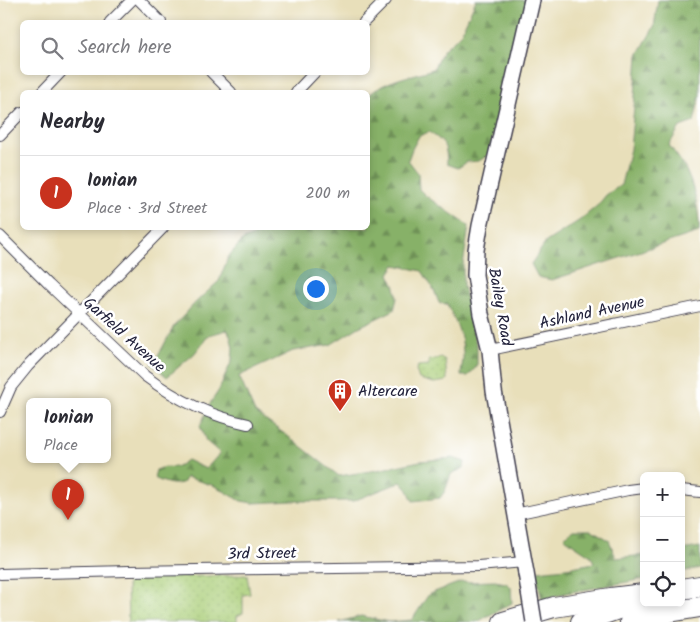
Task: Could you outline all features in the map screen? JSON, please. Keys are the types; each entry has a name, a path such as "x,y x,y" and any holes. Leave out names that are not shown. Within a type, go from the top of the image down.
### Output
{"highway":[{"path":"685,588 700,586"},
{"path":"503,622 554,607 640,594"},
{"path":"581,622 640,601"},
{"path":"630,622 646,616 700,607"}],"street":[{"path":"112,20 132,0"},
{"path":"139,0 159,20"},
{"path":"366,20 386,0"},
{"name":"Bailey Road","path":"532,0 476,250 475,275 481,314 490,350 494,391 534,622"},
{"path":"44,90 58,75"},
{"path":"214,75 229,90"},
{"path":"298,90 312,75"},
{"path":"0,135 20,114"},
{"path":"0,412 16,380 28,366 161,230"},
{"name":"Garfield Avenue","path":"0,236 78,313 159,387 186,403 230,420 248,424"},
{"name":"Ashland Avenue","path":"490,350 700,306"},
{"path":"515,514 640,489"},
{"path":"685,490 700,492"},
{"name":"3rd Street","path":"0,574 129,570 478,566 525,568"}],"green space":[{"path":"476,0 527,0 488,155 479,161 467,162 458,168 447,164 444,145 429,132 419,136 408,160 418,173 419,189 469,226 463,265 463,286 477,348 477,366 468,376 461,376 463,346 458,327 447,304 439,303 434,290 422,271 395,265 389,274 395,287 397,298 394,310 359,327 330,345 293,351 239,376 255,413 339,476 420,461 453,458 465,462 464,468 451,474 445,491 440,498 413,501 408,490 401,482 353,501 253,503 241,501 215,486 186,477 184,482 176,484 154,478 156,470 176,467 187,460 206,469 220,453 206,441 200,426 232,360 233,347 230,335 227,330 209,335 194,354 167,377 152,364 174,326 219,281 228,257 243,240 267,230 370,230 370,95 390,82 433,69 444,49 460,35"},
{"path":"658,0 700,0 700,95 694,122 680,127 669,145 680,160 691,181 698,211 699,232 552,280 538,277 531,264 546,242 580,220 598,205 606,195 621,185 630,149 638,55 654,27"},
{"path":"441,358 445,360 446,381 434,383 419,379 416,370 418,366 429,365 429,360"},
{"path":"574,529 590,529 609,540 616,558 640,555 640,580 566,593 542,600 536,571 594,563 591,556 564,537"},
{"path":"700,547 700,568 685,571 685,549"},
{"path":"247,575 250,594 243,595 243,613 237,616 237,622 128,622 127,583 129,578"},
{"path":"495,581 506,583 511,587 512,603 477,622 389,622 412,620 429,594 461,582"},
{"path":"361,616 389,622 339,622"}],"place":[{"name":"Altercare","path":"340,412"},
{"name":"Ionian","path":"68,520"}]}
